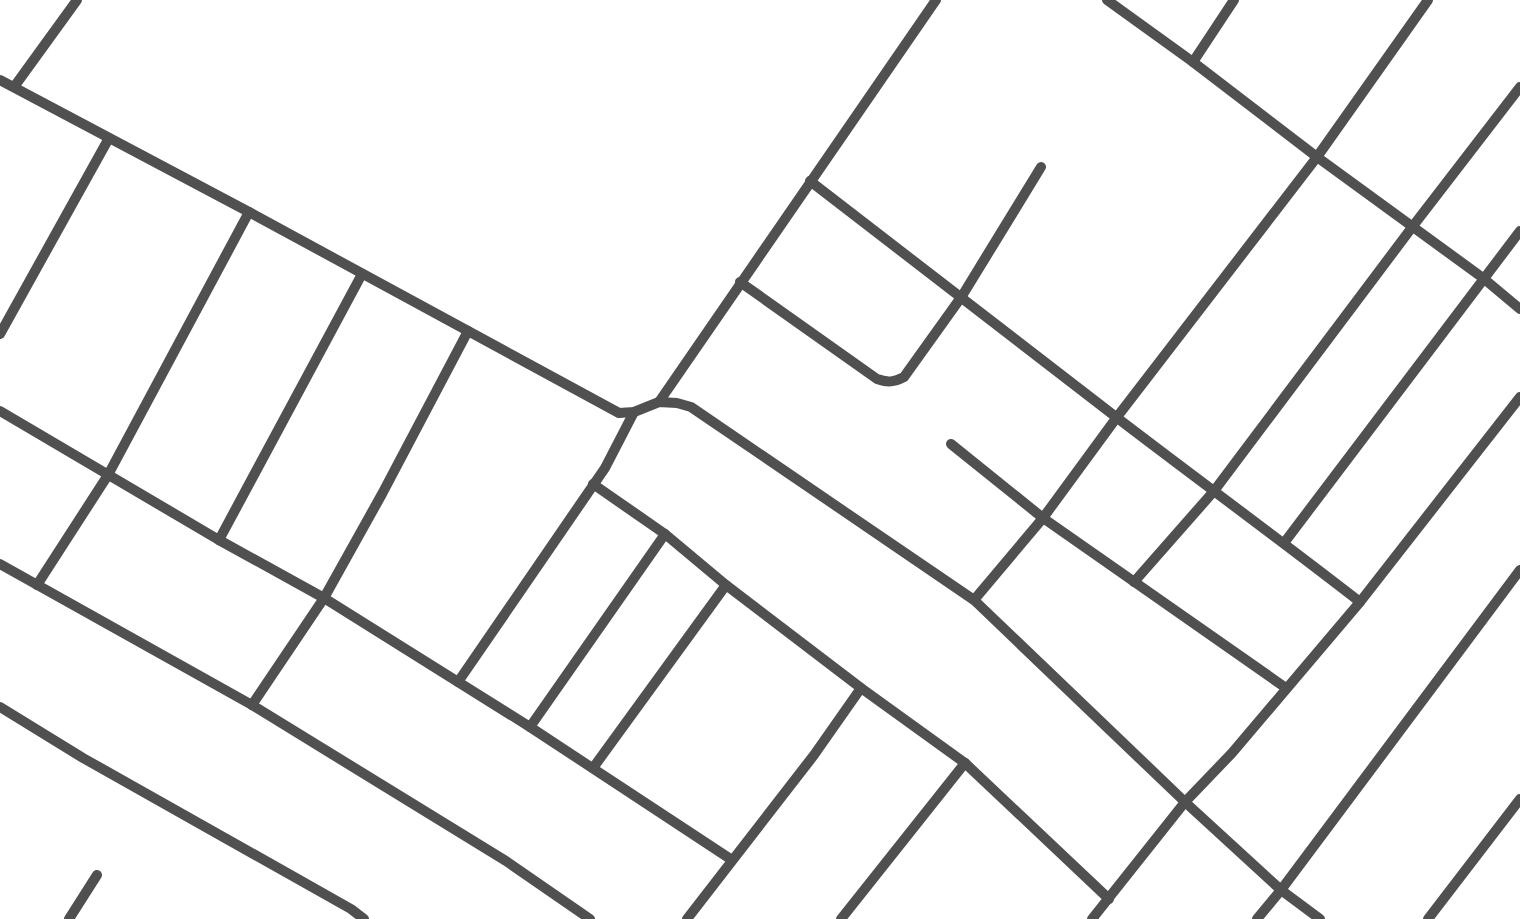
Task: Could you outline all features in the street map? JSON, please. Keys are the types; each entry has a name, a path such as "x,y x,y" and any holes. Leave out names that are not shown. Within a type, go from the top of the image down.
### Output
{"street":[{"path":"14,87 77,0"},
{"path":"659,402 936,0"},
{"path":"1108,0 1317,157 1483,278 1520,309"},
{"path":"1193,62 1234,0"},
{"path":"974,600 1043,518 1117,417 1317,157 1428,0"},
{"path":"0,80 249,212 619,413 634,412 659,402 677,403 691,407 974,600 1185,802 1281,890 1320,919"},
{"path":"1134,582 1214,491 1412,226 1520,87"},
{"path":"0,334 109,138"},
{"path":"740,282 877,380 895,381 904,377 962,296 1041,167"},
{"path":"810,181 1360,602"},
{"path":"37,585 108,476 249,212"},
{"path":"1284,543 1520,231"},
{"path":"219,540 362,274"},
{"path":"252,704 324,598 382,494 468,331"},
{"path":"1092,919 1185,802 1232,753 1360,602 1520,397"},
{"path":"0,411 108,476 324,598 530,727 732,860"},
{"path":"458,682 605,468 634,412"},
{"path":"951,444 1043,518 1286,688"},
{"path":"593,484 665,534 726,585 861,688 965,763 1108,899"},
{"path":"530,727 665,534"},
{"path":"0,564 252,704 506,861 590,919"},
{"path":"1257,919 1281,890 1520,570"},
{"path":"593,768 726,585"},
{"path":"687,919 814,755 861,688"},
{"path":"0,707 83,758 351,909 364,919"},
{"path":"841,919 965,763"},
{"path":"1428,919 1520,799"},
{"path":"69,919 96,875"}]}
